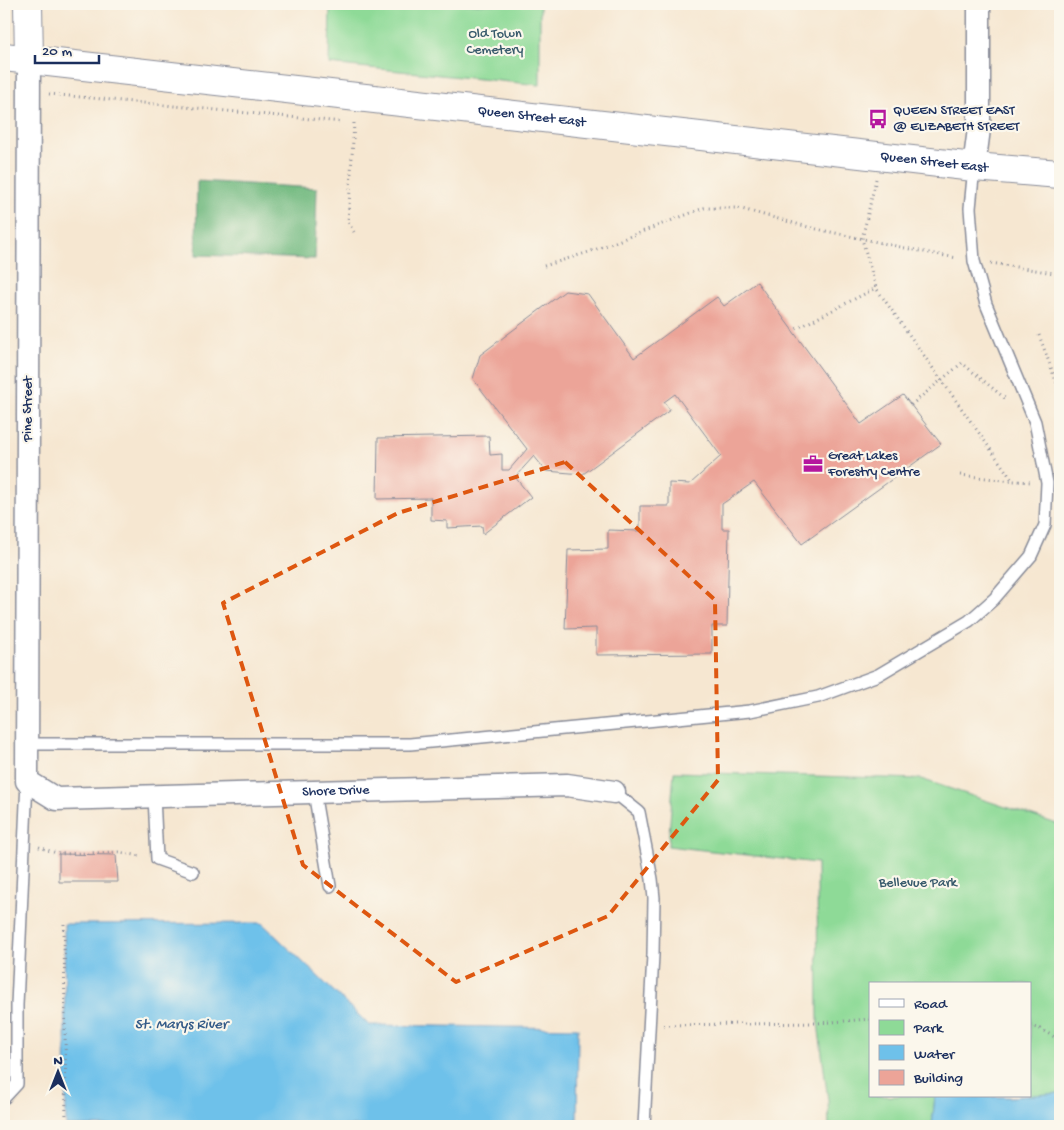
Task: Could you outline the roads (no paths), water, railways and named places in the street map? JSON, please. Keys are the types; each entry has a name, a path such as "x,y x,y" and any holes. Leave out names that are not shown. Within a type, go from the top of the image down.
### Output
{"main road":[{"name":"Pine Street","path":"16,58 28,4"},
{"name":"Queen Street East","path":"16,58 974,167 1060,174"}],"street":[{"path":"974,167 978,129 979,4"},
{"name":"Pine Street","path":"16,58 28,744 27,781"},
{"name":"Shore Drive","path":"27,781 56,799 567,785 614,792"}],"lane":[{"path":"28,744 410,744 750,711 818,697 878,675 969,621 994,599 1031,556 1045,525 1047,483 1035,422 986,304 974,261 970,208 974,167"},
{"path":"4,1098 17,1084 17,1005 27,781"},
{"path":"314,792 330,886"},
{"path":"614,792 639,812 652,879 654,917 644,1126"},
{"path":"154,796 157,859 193,872"}],"water":[{"name":"St. Marys River","path":"262,923 369,1025 578,1028 577,1126 66,1126 64,924"},
{"path":"1060,1093 1060,1126 932,1126 935,1098 1032,1098 1032,1095"}],"place":[{"name":"QUEEN STREET EAST @ ELIZABETH STREET","path":"878,119"},
{"name":"Great Lakes Forestry Centre","path":"813,464"}],"park label":[{"name":"Old Town Cemetery","path":"495,42"},
{"name":"Bellevue Park","path":"918,883"}]}
